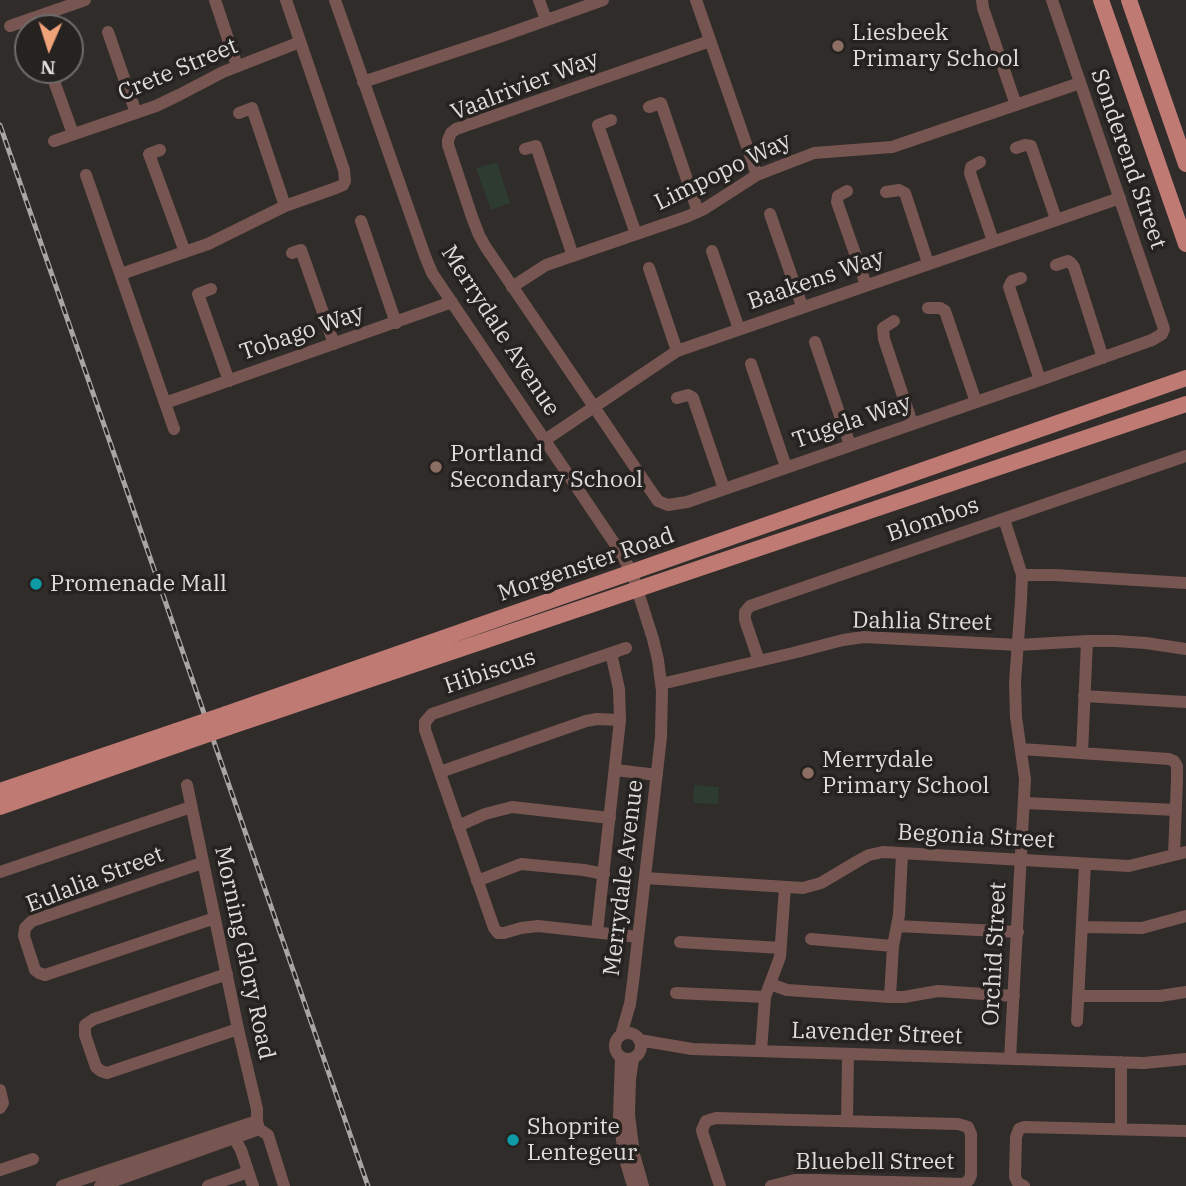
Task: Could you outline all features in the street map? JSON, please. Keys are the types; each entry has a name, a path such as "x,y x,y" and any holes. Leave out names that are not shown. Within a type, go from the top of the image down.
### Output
{"main road":[{"path":"1101,0 1186,244"},
{"path":"1129,0 1186,163"},
{"name":"Morgenster Road","path":"228,721 632,573 1186,378"},
{"name":"Morgenster Road","path":"0,791 178,738 638,590 1186,404"},
{"name":"Morgenster Road","path":"0,807 178,738"}],"street":[{"path":"54,14 85,0"},
{"path":"215,0 237,66"},
{"path":"121,274 208,244 285,206 336,188 345,181 344,170 286,0"},
{"name":"Merrydale Avenue","path":"335,0 432,272 610,535 632,573 655,649 662,684 662,723 657,775 630,1003 621,1035 614,1048 618,1055 634,1049"},
{"path":"539,0 546,20"},
{"path":"363,82 603,0"},
{"path":"696,0 757,175"},
{"path":"982,0 1016,105"},
{"name":"Sonderend Street","path":"1052,0 1164,331"},
{"path":"10,26 14,26"},
{"path":"108,32 136,113"},
{"name":"Vaalrivier Way","path":"594,407 479,235 448,145 451,133 710,41"},
{"name":"Crete Street","path":"54,141 180,96 223,72 300,42"},
{"name":"Limpopo Way","path":"512,287 539,269 698,212 757,175 817,152 892,147 1080,83"},
{"path":"55,84 73,134"},
{"path":"649,107 662,103 698,212"},
{"path":"239,113 252,108 285,206"},
{"path":"611,120 598,125 636,234"},
{"path":"525,149 536,146 573,256"},
{"path":"1016,148 1031,146 1056,219"},
{"path":"160,150 149,154 185,252"},
{"path":"980,162 971,167 970,173 993,241"},
{"path":"86,175 174,429"},
{"path":"886,192 899,190 905,193 928,263"},
{"path":"847,191 838,195 837,202 866,285"},
{"name":"Baakens Way","path":"545,440 677,351 1120,198"},
{"path":"770,214 802,306"},
{"path":"361,221 396,323"},
{"path":"292,253 301,250 334,344"},
{"path":"712,251 739,328"},
{"path":"1056,265 1068,261 1074,267 1103,358"},
{"path":"649,268 677,351"},
{"path":"1021,278 1012,281 1010,287 1040,380"},
{"path":"211,289 198,294 229,381"},
{"name":"Tobago Way","path":"165,403 452,302"},
{"path":"928,308 945,311 976,402"},
{"path":"894,321 883,328 884,339 912,424"},
{"name":"Tugela Way","path":"594,407 660,502 675,505 1103,358 1152,340 1164,331"},
{"path":"815,342 850,445"},
{"path":"751,364 786,467"},
{"path":"677,398 688,395 693,398 724,489"},
{"name":"Blombos","path":"759,661 745,620 745,612 750,606 1186,456"},
{"name":"Orchid Street","path":"1003,519 1022,575 1015,705 1025,779 1010,1059"},
{"path":"1022,575 1186,583"},
{"name":"Dahlia Street","path":"662,684 864,637 1018,645 1087,640 1146,643 1186,649"},
{"path":"1082,753 1087,640"},
{"name":"Hibiscus","path":"626,648 432,714 425,722 425,730 477,881 498,933 538,926 638,937"},
{"path":"597,932 620,720 619,689 611,653"},
{"path":"1084,696 1186,702"},
{"path":"440,772 586,721 620,720"},
{"path":"1021,749 1168,759 1176,764 1182,780 1176,810 1180,853"},
{"path":"615,770 657,775"},
{"name":"Morning Glory Road","path":"187,785 257,1109 258,1125 268,1135 284,1186"},
{"path":"1025,803 1176,810"},
{"path":"0,872 191,807"},
{"path":"458,826 485,814 512,807 610,818"},
{"name":"Begonia Street","path":"645,878 803,888 815,885 869,855 883,852 1129,866 1180,853"},
{"path":"890,997 892,946 897,926 902,854"},
{"name":"Eulalia Street","path":"202,863 32,921 25,928 24,936 35,970 46,975 215,918"},
{"path":"477,881 521,864 604,874"},
{"path":"1077,1021 1085,864"},
{"path":"761,1051 765,997 781,948 785,887"},
{"path":"1083,927 1142,928 1186,916"},
{"path":"897,926 1018,932"},
{"path":"811,939 892,946"},
{"path":"680,942 781,948"},
{"path":"227,974 94,1019 85,1025 85,1035 96,1067 107,1073 238,1029"},
{"path":"770,984 788,990 890,997 938,991 1014,996"},
{"path":"1079,996 1160,996 1186,992"},
{"path":"676,993 765,997"},
{"name":"Merrydale Avenue","path":"630,1003 634,1049 629,1086 629,1115 634,1154 643,1186"},
{"name":"Lavender Street","path":"621,1035 628,1033 634,1049 1144,1063 1186,1059"},
{"name":"Merrydale Avenue","path":"633,1186 624,1156 620,1116 634,1049"},
{"name":"Bluebell Street","path":"847,1121 848,1054"},
{"path":"1121,1129 1122,1062"},
{"path":"0,1090 3,1103 0,1108"},
{"name":"Bluebell Street","path":"720,1186 702,1135 706,1121 716,1118 958,1124 970,1130 971,1175 967,1183 882,1184 795,1180 771,1186"},
{"path":"62,1186 258,1125"},
{"path":"1024,1186 1018,1183 1015,1177 1016,1137 1019,1129 1027,1126 1186,1131"},
{"path":"231,1134 239,1146 253,1186"},
{"path":"100,1186 231,1134"},
{"path":"0,1170 33,1159"},
{"path":"208,1186 248,1172"}],"green space":[{"path":"497,162 510,203 491,210 476,168"},
{"path":"694,785 719,787 718,804 693,803"}],"railway":[{"path":"0,125 368,1186"}],"place":[{"name":"Liesbeek Primary School","path":"838,46"},
{"name":"Portland Secondary School","path":"436,467"},
{"name":"Promenade Mall","path":"36,584"},
{"name":"Merrydale Primary School","path":"808,773"},
{"name":"Shoprite Lentegeur","path":"513,1140"}]}
